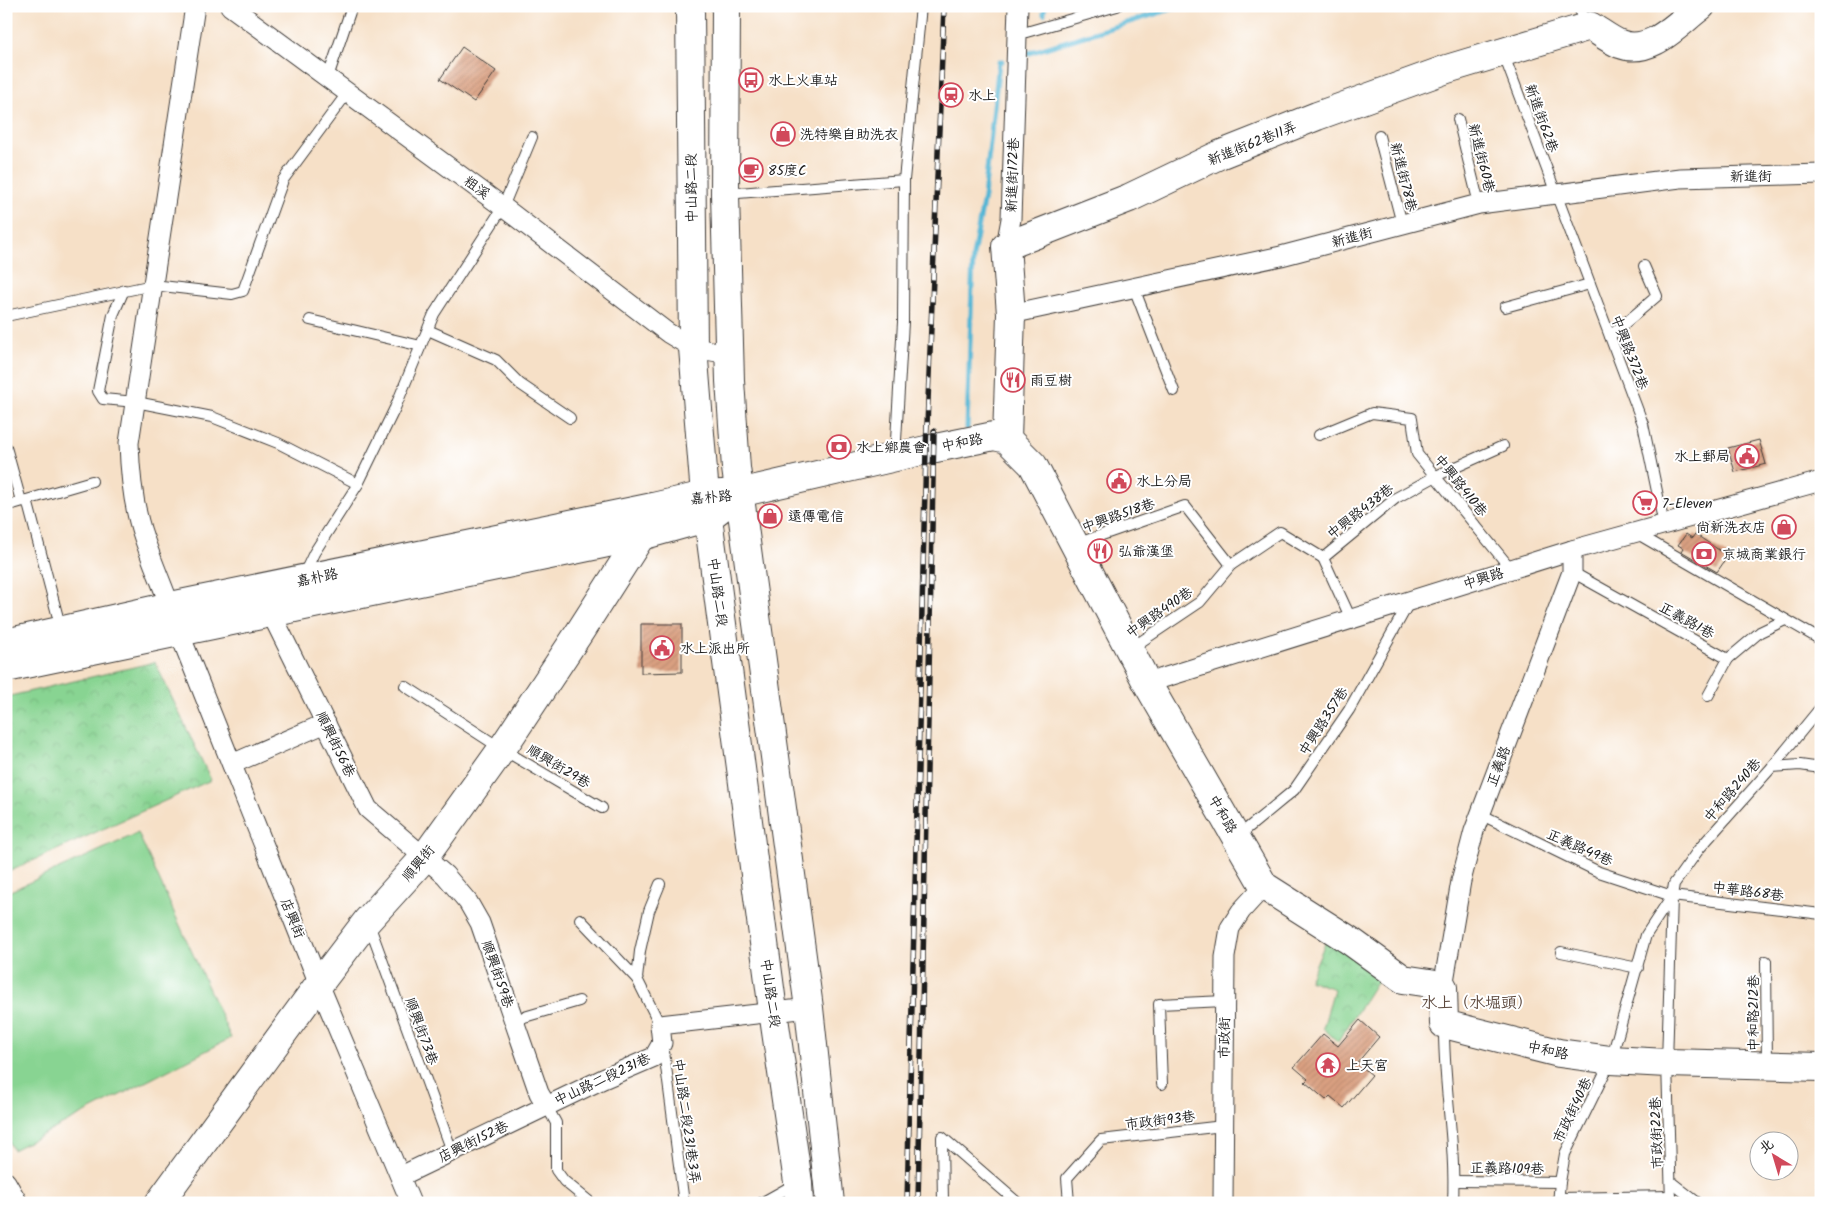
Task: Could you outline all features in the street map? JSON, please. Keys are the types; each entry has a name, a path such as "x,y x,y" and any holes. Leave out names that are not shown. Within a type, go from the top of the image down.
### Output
{"main road":[{"name":"中山路二段","path":"690,6 693,348 707,506 773,1011 799,1192"},
{"path":"726,6 724,194 736,468 809,1008 830,1203"},
{"path":"1584,16 1620,44 1637,48 1652,44 1701,6"},
{"name":"新進街62巷11弄","path":"1006,246 1129,198 1219,156 1317,116 1447,69 1503,52 1584,16"},
{"name":"新進街172巷","path":"1006,246 1011,314"},
{"path":"1008,439 1011,314"},
{"name":"中和路","path":"739,493 994,436 1008,439 1033,465 1147,683 1264,886 1349,940 1403,978 1443,986"},
{"name":"嘉朴路","path":"6,642 61,644 179,632 640,536 739,493"},
{"name":"嘉朴路","path":"6,668 61,644 171,606 653,508 707,506"},
{"name":"順興街","path":"160,1203 319,984 367,921 424,858 502,749 579,633 640,536 653,508"},
{"path":"1443,986 1444,1024"},
{"name":"中和路","path":"1444,1024 1559,1053 1611,1060 1821,1066"}],"street":[{"name":"店興街","path":"196,6 136,402 128,443 131,487 144,537 179,632 319,984 401,1176 407,1202"},
{"name":"粗溪","path":"230,6 503,207 668,332 693,348 730,354"},
{"name":"新進街172巷","path":"1006,246 1011,219 1018,6"},
{"name":"新進街","path":"1011,314 1281,256 1479,204 1680,178 1821,174"},
{"name":"中興路","path":"1147,683 1572,550 1821,481"},
{"name":"正義路","path":"1443,986 1445,964 1461,880 1480,814 1572,572 1572,550"},
{"name":"順興街56巷","path":"271,613 368,809 424,858"},
{"path":"232,764 326,724"},
{"name":"順興街59巷","path":"424,858 445,875 462,895 480,923 539,1093 546,1106"},
{"name":"市政街","path":"1223,1203 1225,957 1230,928 1241,911 1264,886"},
{"path":"661,1034 773,1011 809,1008"},
{"name":"中山路二段231巷","path":"546,1106 654,1057 661,1034"},
{"name":"店興街152巷","path":"401,1176 546,1106"},
{"path":"6,1182 18,1203"}],"lane":[{"path":"328,77 352,6"},
{"path":"895,458 903,322 904,180 921,6"},
{"path":"1016,35 1117,6"},
{"name":"新進街62巷","path":"1503,52 1556,194"},
{"path":"6,316 153,285 232,294 243,291 283,180 348,92"},
{"name":"新進街60巷","path":"1458,119 1479,204"},
{"name":"新進街78巷","path":"1379,136 1402,224"},
{"path":"301,580 314,553 358,484 395,408 434,314 503,207 532,137"},
{"path":"724,194 904,180"},
{"name":"中興路372巷","path":"1556,194 1642,424 1664,525"},
{"path":"1610,336 1657,296 1644,266"},
{"path":"1505,307 1590,284"},
{"path":"1134,288 1174,391"},
{"path":"124,290 113,314 98,391 103,399 136,402 212,417 278,443 358,484"},
{"path":"310,320 421,346"},
{"path":"428,330 496,360 520,384 570,418"},
{"name":"中興路410巷","path":"1319,435 1372,413 1412,418 1417,454 1511,569"},
{"name":"中興路438巷","path":"1351,619 1323,558 1396,498 1436,476 1503,446"},
{"path":"6,448 24,501 61,644"},
{"path":"6,506 92,482"},
{"name":"中興路518巷","path":"1075,544 1185,506 1231,565"},
{"name":"中興路490巷","path":"1130,650 1200,602 1231,565 1280,532 1323,558"},
{"path":"1636,532 1821,640"},
{"name":"正義路1巷","path":"1572,572 1728,659"},
{"name":"中興路357巷","path":"1236,838 1294,790 1349,710 1410,601"},
{"path":"1708,696 1728,659 1760,632 1785,620"},
{"name":"順興街29巷","path":"404,686 502,749 602,808"},
{"name":"中和路240巷","path":"1667,1063 1672,896 1674,884 1699,849 1772,767 1821,707"},
{"path":"1772,767 1800,764 1821,768"},
{"name":"正義路49巷","path":"1480,814 1599,872 1672,896"},
{"path":"637,979 640,950 649,911 660,884"},
{"name":"中和路240巷","path":"1611,1060 1646,935 1672,896"},
{"name":"中華路68巷","path":"1672,896 1821,914"},
{"name":"中山路二段231巷3弄","path":"580,919 637,979 661,1034 684,1203"},
{"name":"順興街73巷","path":"367,921 452,1151"},
{"path":"1562,952 1638,968"},
{"name":"中和路212巷","path":"1766,961 1767,1065"},
{"path":"514,1020 579,1001"},
{"path":"1162,1084 1159,1004 1225,1001"},
{"path":"1444,1024 1444,1056 1454,1170 1453,1203"},
{"name":"市政街40巷","path":"1559,1200 1565,1154 1611,1060"},
{"name":"市政街22巷","path":"1667,1063 1671,1200"},
{"path":"546,1106 556,1123 556,1170 564,1181 591,1203"},
{"name":"市政街93巷","path":"1069,1203 1067,1178 1101,1140 1223,1126"},
{"path":"942,1203 942,1137 1018,1203"},
{"name":"正義路109巷","path":"1454,1181 1560,1182"},
{"path":"1671,1182 1698,1203"},
{"path":"761,1203 799,1192"},
{"path":"1559,1200 1671,1200"}],"green space":[{"path":"155,662 211,780 6,873 6,697"},
{"path":"138,833 231,1038 13,1150 6,1136 6,893"},
{"path":"1330,932 1383,971 1338,1042 1323,1028 1334,989 1309,980"}],"building":[{"path":"462,47 496,71 474,102 440,79"},
{"name":"水上郵局","path":"1759,440 1766,464 1735,472 1728,448"},
{"name":"京城商業銀行","path":"1686,534 1692,538 1695,534 1728,556 1717,572 1681,551 1683,548 1678,545"},
{"name":"水上派出所","path":"641,624 682,624 682,672 641,673"},
{"name":"上天宮","path":"1360,1020 1379,1037 1357,1063 1372,1075 1344,1108 1330,1096 1326,1100 1305,1082 1308,1079 1294,1067 1323,1034 1338,1046"}],"waterway":[{"path":"1044,14 1045,6"},
{"path":"1029,53 1181,6"},
{"path":"967,428 973,256 984,197 999,62 1002,61"}],"railway":[{"path":"907,1203 926,450 944,6"},
{"path":"918,1203 934,431"}],"place":[{"name":"水上火車站","path":"751,80"},
{"name":"水上","path":"951,95"},
{"name":"洗特樂自助洗衣","path":"783,134"},
{"name":"85度C","path":"751,170"},
{"name":"雨豆樹","path":"1013,380"},
{"name":"水上鄉農會","path":"839,447"},
{"name":"水上郵局","path":"1747,456"},
{"name":"水上分局","path":"1119,481"},
{"name":"7-Eleven","path":"1645,503"},
{"name":"遠傳電信","path":"770,516"},
{"name":"尚新洗衣店","path":"1784,527"},
{"name":"弘爺漢堡","path":"1100,551"},
{"name":"京城商業銀行","path":"1704,554"},
{"name":"水上派出所","path":"662,648"},
{"name":"上天宮","path":"1328,1065"}],"district":[{"name":"水上（水堀頭）","path":"1477,1002"}]}
